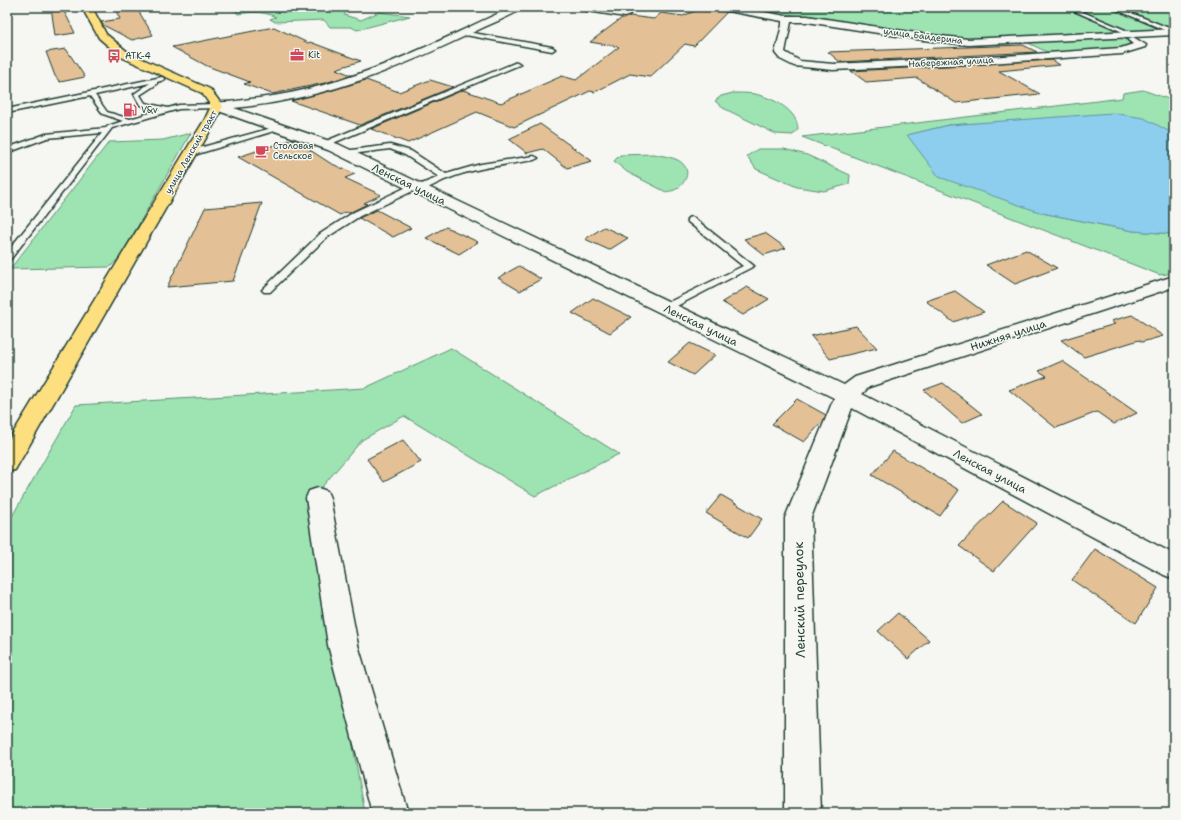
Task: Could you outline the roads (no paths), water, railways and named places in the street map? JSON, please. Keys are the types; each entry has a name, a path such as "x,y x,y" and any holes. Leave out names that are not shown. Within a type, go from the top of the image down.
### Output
{"main road":[{"name":"улица Ленский тракт","path":"7,463 191,153 217,106 206,91 166,76 125,55 102,36 90,13 90,7"}],"street":[{"path":"217,106 271,101 332,87 388,67 520,7"},
{"path":"582,7 625,14"},
{"name":"улица Байдерина","path":"722,7 786,19 807,19 924,37 968,42 1174,32"},
{"name":"Набережная улица","path":"786,19 787,25 780,53 784,57 798,64 833,67 989,60 1122,51 1141,45 1129,35"},
{"name":"Ленская улица","path":"217,106 344,153 846,395 1174,567"},
{"name":"Нижняя улица","path":"846,395 862,382 1174,281"},
{"name":"Ленский переулок","path":"803,813 798,518 846,395"},
{"path":"318,498 343,645 390,813"}],"lane":[{"path":"1067,7 1129,35"},
{"path":"1112,7 1174,32"},
{"path":"462,33 552,49"},
{"path":"323,144 517,64"},
{"path":"7,111 166,76"},
{"path":"166,76 137,94 142,104 170,110"},
{"path":"91,93 105,113 130,121"},
{"path":"7,258 110,127 180,107 217,106"},
{"path":"191,153 279,128"},
{"path":"7,151 46,136 107,130"},
{"path":"344,153 390,147 408,153 445,177"},
{"path":"267,290 323,236 358,214 416,188 445,177 481,166 534,158"},
{"path":"665,308 749,266 691,220"}],"water":[{"path":"1112,113 1144,118 1174,134 1174,234 1133,231 1042,213 939,177 907,135 949,125"}],"place":[{"name":"Kit","path":"297,55"},
{"name":"АТК-4","path":"114,56"},
{"name":"V&v","path":"130,110"},
{"name":"Столовая Сельское","path":"262,151"}]}
